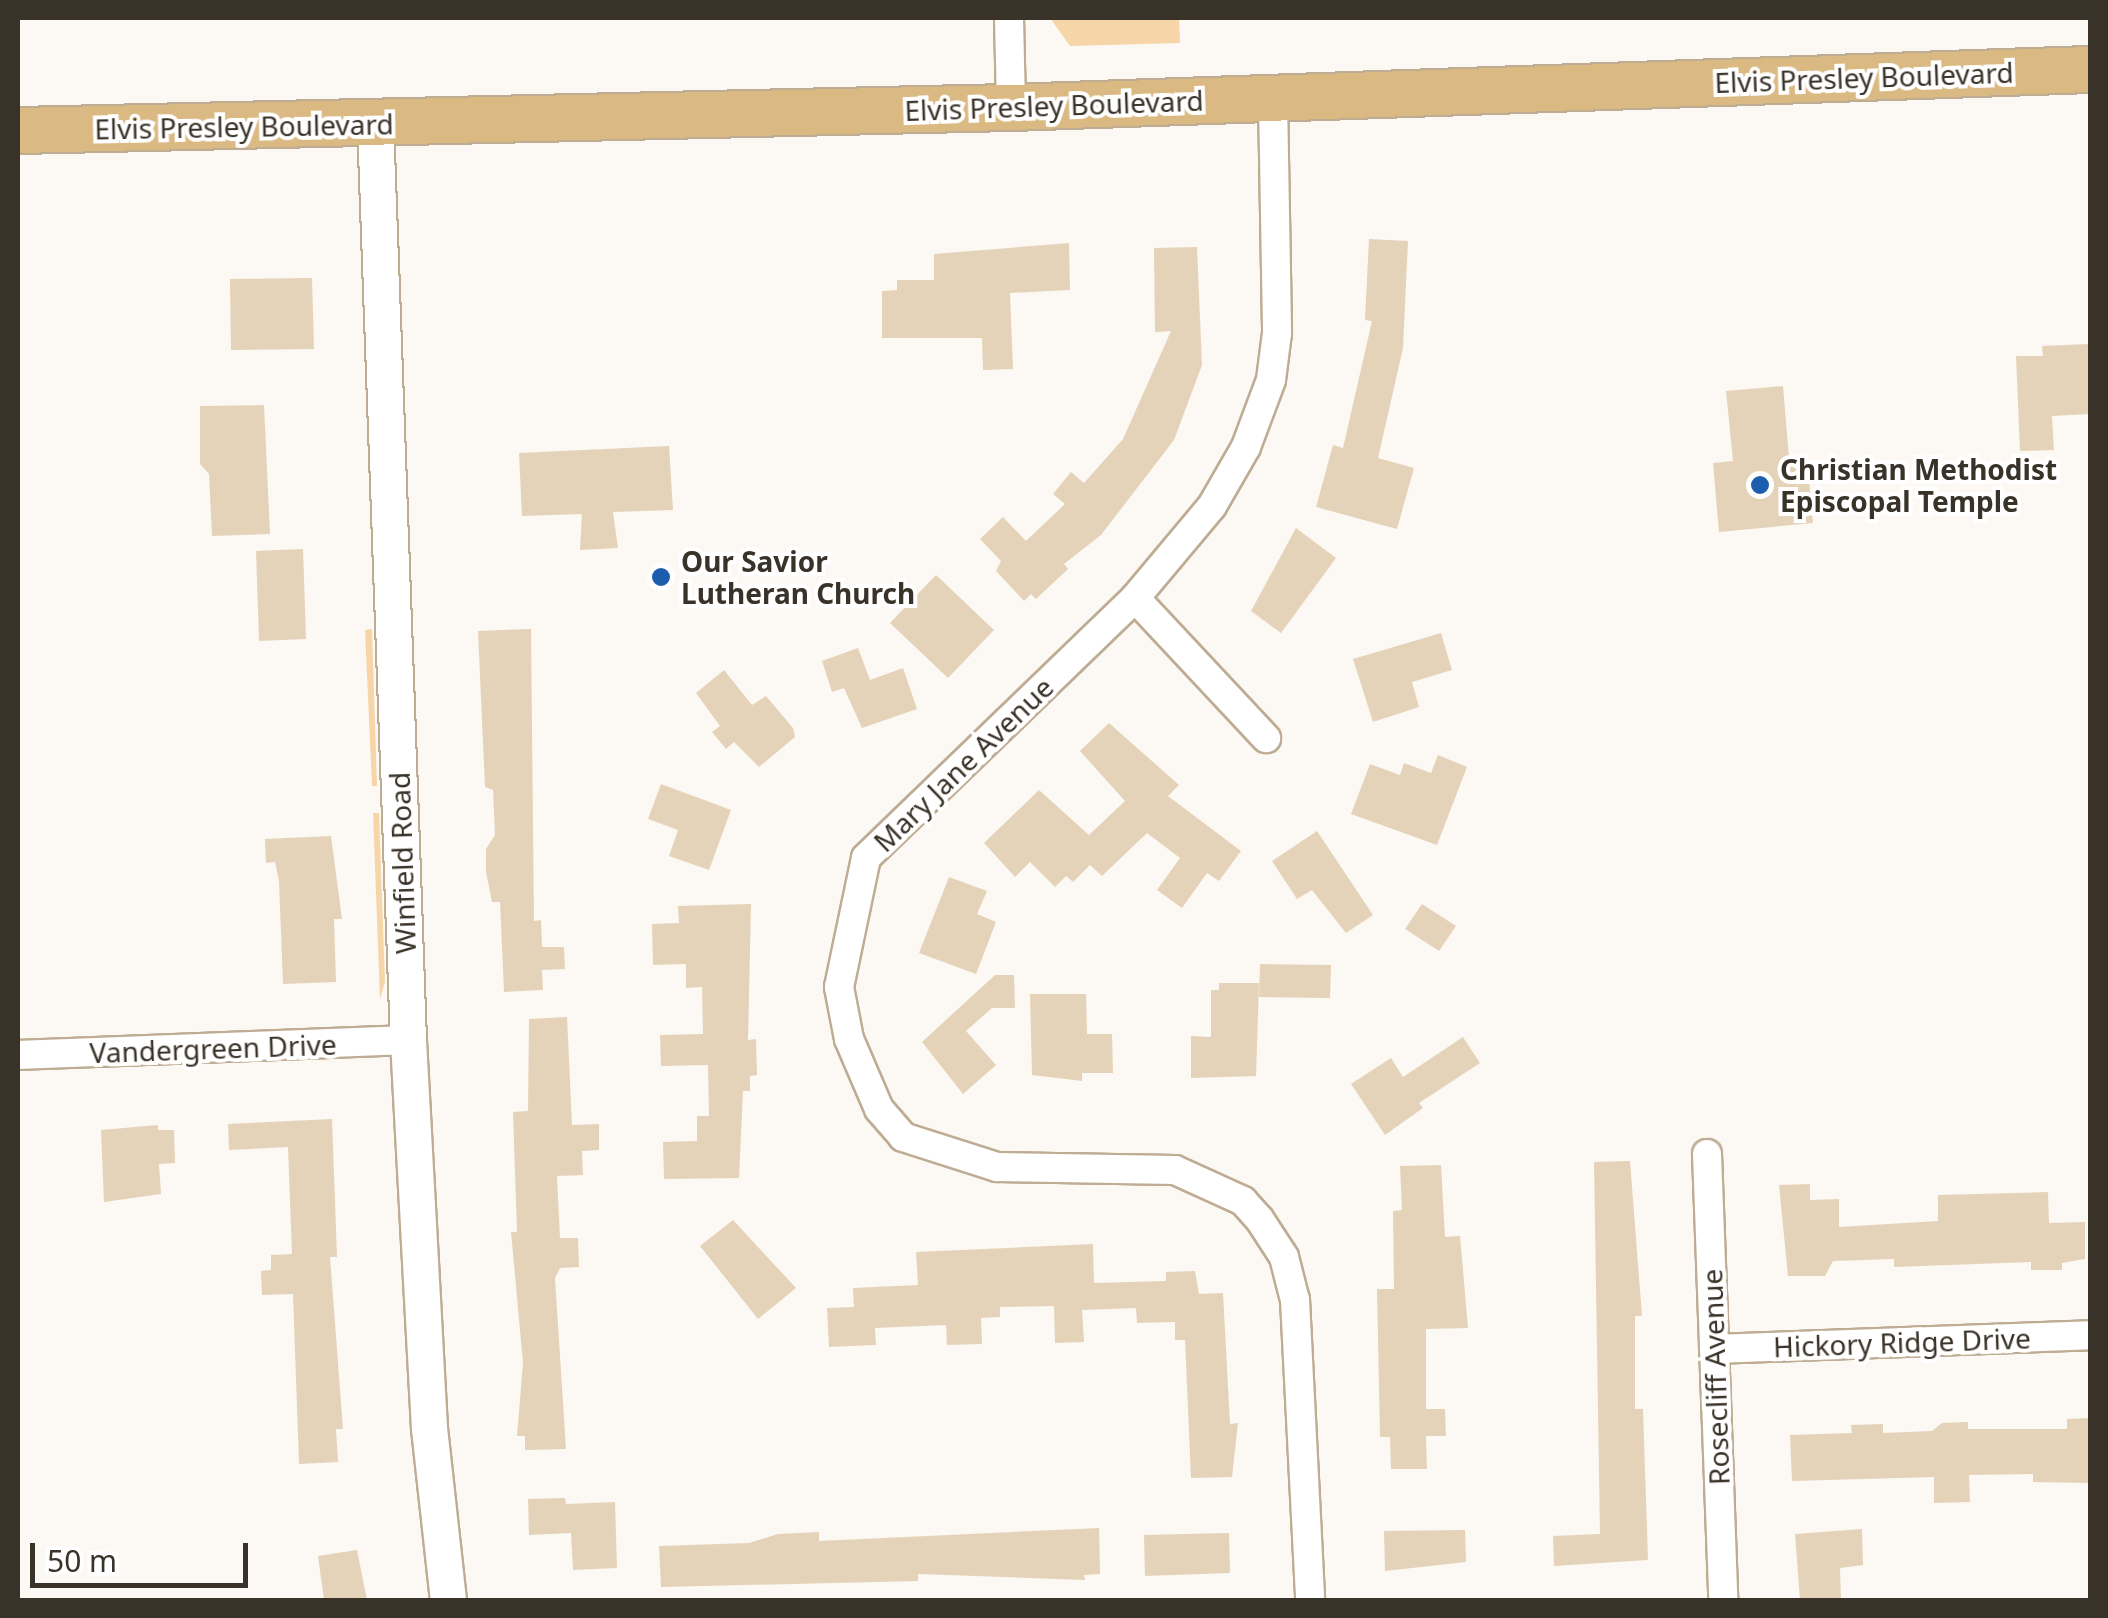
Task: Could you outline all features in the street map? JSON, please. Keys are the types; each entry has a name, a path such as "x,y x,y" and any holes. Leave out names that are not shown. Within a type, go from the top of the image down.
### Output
{"main road":[{"name":"Elvis Presley Boulevard","path":"18,130 1010,107 2090,69"}],"street":[{"path":"1009,18 1010,107"},
{"name":"Mary Jane Avenue","path":"1272,99 1277,333 1271,380 1246,447 1212,506 1135,598 866,858 839,987 848,1038 880,1109 904,1137 997,1166 1174,1170 1243,1202 1260,1220 1284,1257 1295,1300 1310,1600"},
{"name":"Winfield Road","path":"375,123 408,1040 428,1428 448,1600"},
{"path":"1135,598 1266,738"},
{"name":"Vandergreen Drive","path":"18,1055 408,1040"},
{"name":"Rosecliff Avenue","path":"1707,1154 1723,1600"},
{"name":"Hickory Ridge Drive","path":"1714,1350 2090,1335"}],"shaded area":[{"path":"1050,18 1179,18 1180,43 1070,46"},
{"path":"372,629 377,786 372,786 365,630"},
{"path":"373,813 379,813 385,982 380,999"}],"building":[{"path":"1369,239 1408,241 1403,348 1378,458 1414,468 1397,529 1316,507 1333,445 1343,448 1372,321 1365,320"},
{"path":"1069,243 1070,290 1010,293 1013,369 983,370 982,338 882,338 882,291 897,290 897,280 934,280 934,254"},
{"path":"1197,247 1202,365 1174,440 1101,535 1064,564 1068,569 1036,599 1031,594 1024,601 996,571 1001,561 980,539 1003,517 1026,541 1065,504 1053,494 1071,472 1084,483 1123,439 1171,331 1155,332 1154,248"},
{"path":"312,278 314,349 231,350 230,279"},
{"path":"2090,344 2090,414 2052,416 2054,450 2020,451 2016,356 2043,356 2042,346"},
{"path":"1783,386 1789,458 1807,457 1813,523 1719,532 1713,463 1733,461 1726,391"},
{"path":"264,405 270,534 212,536 209,474 200,464 200,406"},
{"path":"669,446 673,510 613,512 618,548 580,550 582,514 522,516 519,453"},
{"path":"1296,528 1336,558 1281,633 1251,611"},
{"path":"303,549 306,639 259,641 256,551"},
{"path":"936,575 994,630 948,678 890,623"},
{"path":"531,629 534,921 541,920 542,947 564,947 565,969 542,970 543,990 504,992 500,902 492,902 486,872 486,849 495,835 493,790 485,787 478,631"},
{"path":"1441,633 1452,670 1412,682 1419,707 1373,722 1353,659"},
{"path":"858,648 870,680 903,668 917,709 862,728 844,688 832,692 822,661"},
{"path":"724,670 752,705 766,696 793,728 795,737 759,767 734,742 726,749 712,732 720,726 696,693"},
{"path":"1109,723 1179,785 1168,796 1241,851 1219,881 1207,873 1182,908 1157,890 1180,858 1147,833 1102,876 1090,865 1073,882 1066,876 1055,887 1030,862 1015,877 984,843 1039,790 1089,835 1125,801 1080,751"},
{"path":"1438,755 1467,767 1437,845 1351,814 1370,764 1400,775 1404,763 1431,773"},
{"path":"661,784 731,810 709,870 669,856 678,830 648,819"},
{"path":"1317,831 1373,915 1346,933 1312,890 1297,899 1272,861"},
{"path":"331,836 342,919 334,919 336,982 283,984 279,881 275,862 266,863 265,839"},
{"path":"949,877 987,891 977,914 996,922 976,974 919,953"},
{"path":"751,904 748,1040 756,1039 757,1075 750,1076 750,1091 743,1091 739,1178 664,1179 663,1142 697,1141 697,1116 709,1116 708,1065 661,1066 660,1035 703,1034 702,987 686,988 686,964 653,965 652,924 679,923 678,906"},
{"path":"1422,904 1456,926 1439,951 1405,929"},
{"path":"1260,964 1331,965 1330,998 1259,997"},
{"path":"995,975 1014,975 1015,1008 992,1008 966,1031 996,1065 963,1094 922,1042"},
{"path":"1219,983 1259,983 1256,1076 1191,1078 1191,1036 1211,1037 1211,990 1219,990"},
{"path":"1030,994 1086,994 1087,1034 1112,1034 1113,1073 1082,1073 1082,1081 1032,1075"},
{"path":"567,1017 572,1125 599,1124 599,1150 582,1151 583,1175 557,1176 560,1238 578,1238 579,1267 560,1268 555,1278 566,1449 525,1450 525,1436 517,1436 523,1363 511,1232 517,1232 513,1112 528,1111 529,1019"},
{"path":"1463,1037 1480,1063 1419,1103 1423,1108 1385,1135 1351,1084 1391,1058 1403,1077"},
{"path":"332,1119 337,1257 330,1257 343,1429 336,1429 338,1462 299,1464 293,1294 262,1295 261,1271 271,1270 271,1255 292,1254 288,1147 229,1150 228,1124"},
{"path":"158,1125 158,1130 174,1130 175,1163 159,1164 161,1194 104,1202 101,1130"},
{"path":"1630,1161 1642,1316 1635,1316 1635,1409 1643,1409 1648,1560 1554,1566 1553,1536 1600,1534 1594,1162"},
{"path":"1441,1165 1445,1237 1460,1236 1468,1328 1426,1329 1426,1409 1445,1409 1446,1436 1426,1436 1427,1469 1391,1469 1390,1437 1380,1437 1377,1289 1394,1289 1393,1211 1402,1210 1400,1166"},
{"path":"1810,1184 1810,1200 1839,1199 1839,1227 1938,1221 1938,1195 2048,1192 2049,1223 2085,1222 2085,1259 2062,1263 2062,1270 2031,1270 2031,1262 1894,1267 1894,1259 1833,1261 1825,1276 1788,1276 1779,1185"},
{"path":"733,1220 796,1288 758,1319 700,1246"},
{"path":"1093,1244 1094,1283 1166,1281 1166,1272 1195,1271 1199,1294 1223,1293 1230,1424 1238,1423 1232,1477 1191,1478 1185,1340 1175,1340 1175,1322 1137,1323 1136,1308 1082,1310 1084,1342 1055,1343 1054,1306 1000,1307 1000,1317 981,1318 982,1344 947,1345 946,1325 875,1328 876,1345 829,1347 827,1308 854,1307 853,1288 918,1285 916,1252"},
{"path":"2090,1418 2090,1483 2033,1482 2033,1474 1969,1475 1970,1502 1934,1503 1934,1477 1792,1481 1790,1435 1852,1433 1851,1425 1883,1424 1883,1433 1932,1431 1942,1423 1968,1422 1968,1429 2067,1429 2067,1419"},
{"path":"565,1498 566,1504 615,1502 617,1568 573,1570 571,1533 529,1535 528,1499"},
{"path":"1099,1528 1100,1574 1084,1575 1085,1580 918,1574 918,1581 661,1587 659,1546 749,1543 778,1534 819,1532 819,1541"},
{"path":"1862,1529 1863,1565 1840,1568 1841,1600 1800,1600 1795,1534"},
{"path":"1465,1530 1466,1562 1385,1571 1384,1531"},
{"path":"1229,1533 1230,1573 1145,1576 1144,1535"},
{"path":"357,1550 367,1600 324,1600 318,1556"}],"place":[{"name":"Christian Methodist Episcopal Temple","path":"1760,485"},
{"name":"Our Savior Lutheran Church","path":"661,577"}]}
